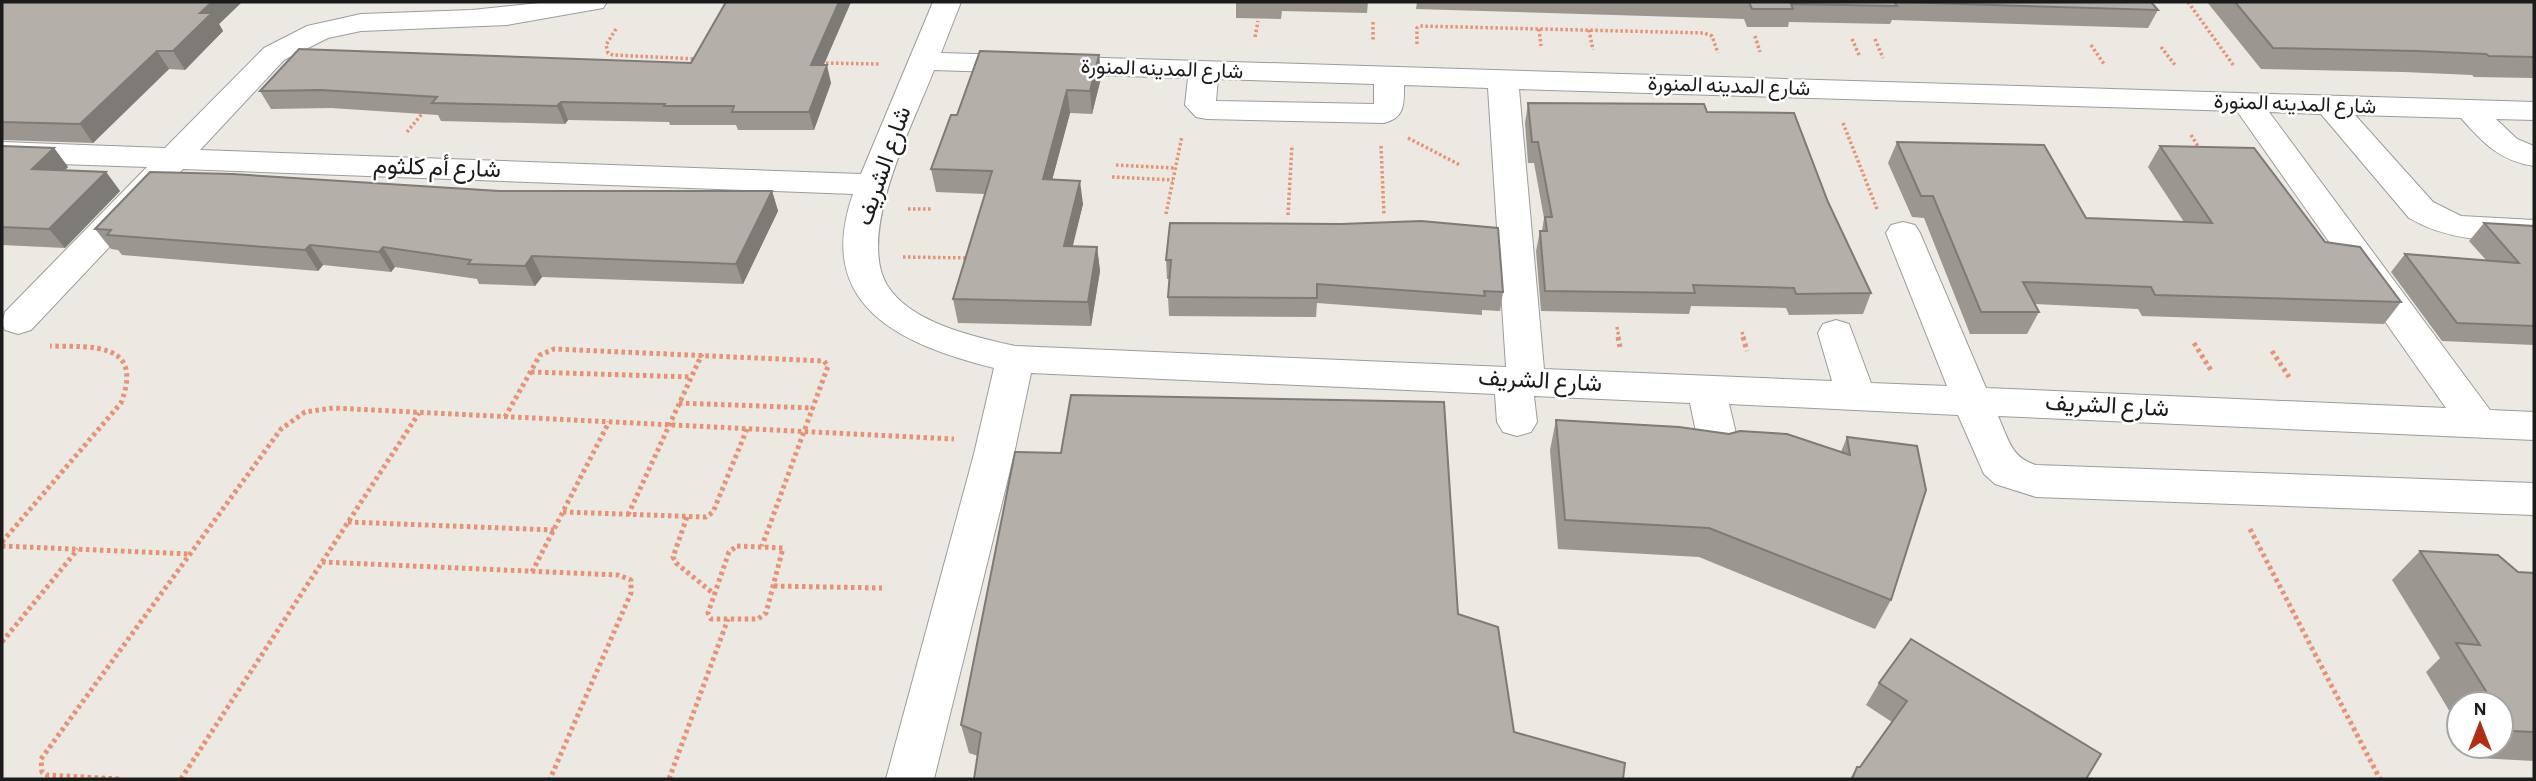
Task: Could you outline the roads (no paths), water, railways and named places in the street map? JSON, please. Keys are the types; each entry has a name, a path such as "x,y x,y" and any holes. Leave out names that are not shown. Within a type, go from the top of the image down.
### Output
{"street":[{"path":"18,321 274,54 314,32 364,21 593,2"},
{"name":"شارع الشريف","path":"947,2 873,185 861,224 861,256 875,295 900,318 934,337 1015,359 2534,426"},
{"name":"شارع المدينه المنورة","path":"922,63 2534,111"},
{"path":"1204,70 1200,105 1203,109 1294,112 1380,119 1389,110 1403,76"},
{"path":"1503,79 1520,380 1517,422"},
{"path":"2253,102 2477,423"},
{"path":"2330,104 2421,210 2432,218 2462,229 2534,230"},
{"path":"2470,109 2510,150 2522,156 2534,156"},
{"name":"شارع أم كلثوم","path":"2,152 873,185"},
{"path":"1903,233 1998,463 2017,477 2036,481 2534,499"},
{"path":"1836,333 1856,395"},
{"path":"910,779 994,454 1015,359"},
{"path":"1706,389 1719,446"}]}
